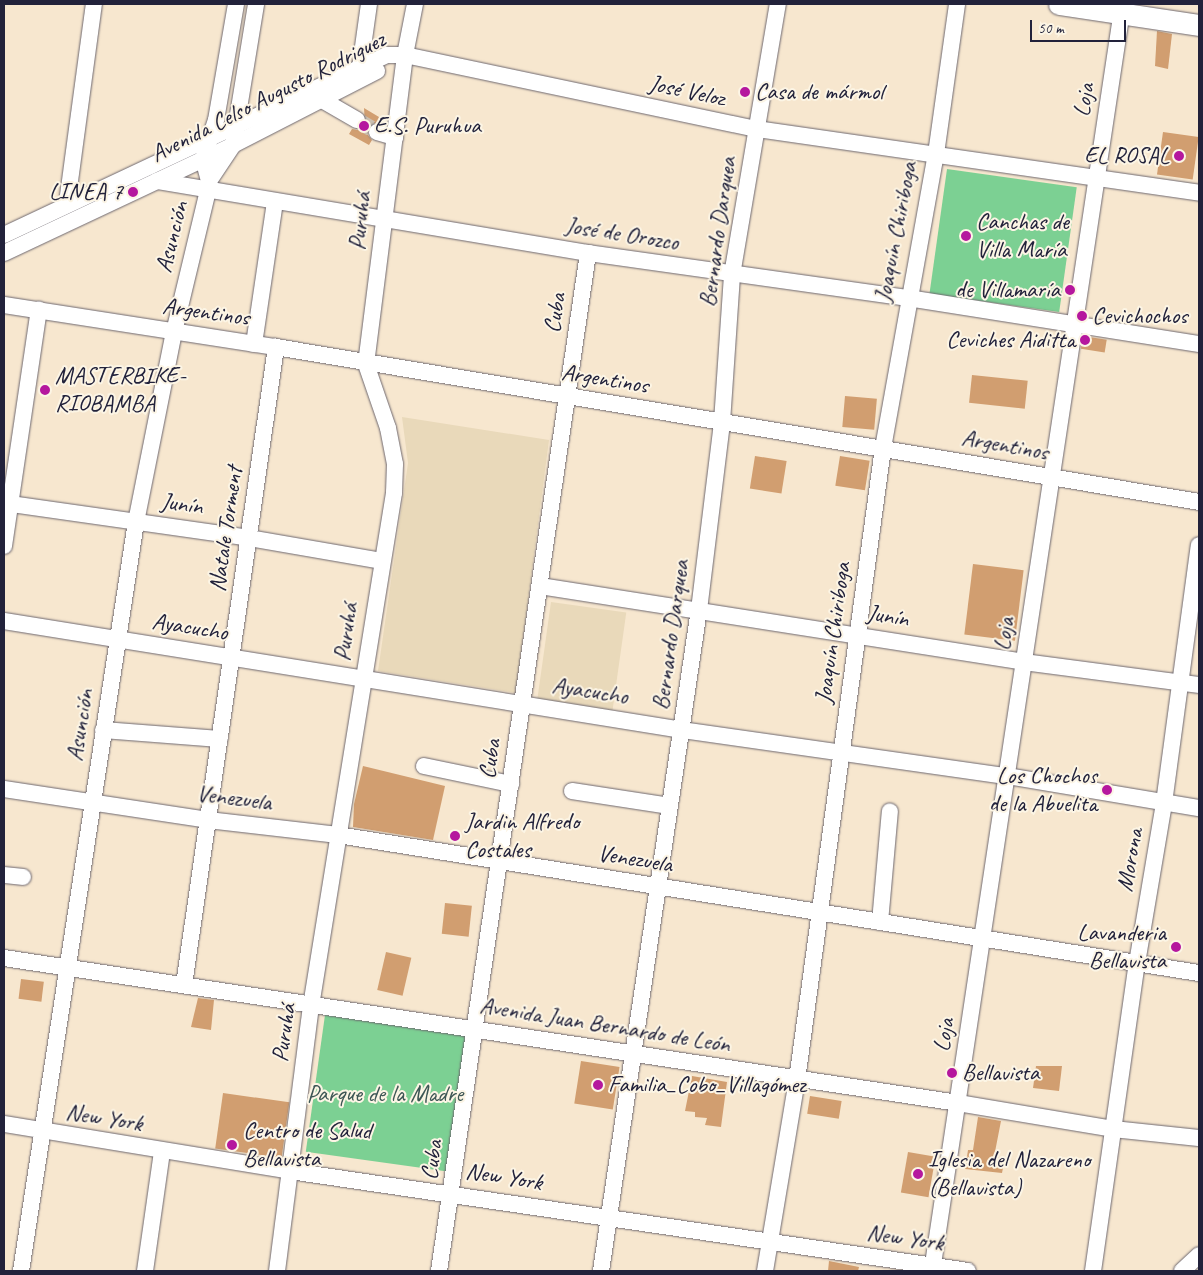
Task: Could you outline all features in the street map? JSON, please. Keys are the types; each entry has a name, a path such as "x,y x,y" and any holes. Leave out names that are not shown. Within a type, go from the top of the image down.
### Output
{"main road":[{"path":"1058,4 1122,8 1199,25"}],"street":[{"path":"67,203 94,4"},
{"path":"203,159 212,136 236,4"},
{"path":"234,145 256,4"},
{"path":"360,68 369,4"},
{"name":"Puruhá","path":"277,1271 311,1006 394,493 395,464 388,428 366,364 405,55 415,4"},
{"name":"Bernardo Darquea","path":"601,1271 699,610 722,422 732,275 778,4"},
{"name":"Joaquín Chiriboga","path":"766,1271 797,1080 883,448 908,298 936,154 957,4"},
{"name":"Loja","path":"933,1269 1122,8"},
{"name":"Avenida Celso Augusto Rodriguez","path":"4,235 67,203 387,55 405,55"},
{"name":"Avenida Celso Augusto Rodriguez","path":"4,253 324,101 405,55"},
{"name":"José Veloz","path":"405,55 757,129 1199,193"},
{"path":"324,101 357,120"},
{"path":"377,132 395,137"},
{"name":"Asunción","path":"21,1271 45,1132 67,966 136,522 174,332 209,185 234,145"},
{"name":"Asunción","path":"203,159 209,185"},
{"name":"José de Orozco","path":"157,181 209,185 275,202 588,253 732,275 908,298 1199,344"},
{"path":"254,344 275,202"},
{"name":"Cuba","path":"438,1271 588,253"},
{"name":"Argentinos","path":"4,306 276,347 366,364 883,448 1199,502"},
{"path":"4,546 7,503 39,310"},
{"name":"Natale Torment","path":"184,985 276,347"},
{"name":"Junín","path":"7,503 249,538 382,561"},
{"name":"Morona","path":"1092,1271 1137,963 1164,802 1199,545"},
{"name":"Junín","path":"540,586 1024,662 1199,685"},
{"name":"Ayacucho","path":"4,620 363,680 682,730 1007,776 1199,808"},
{"path":"103,730 220,738"},
{"path":"424,766 510,784"},
{"name":"Venezuela","path":"4,789 208,820 338,835 1199,973"},
{"path":"572,791 670,806"},
{"path":"880,922 890,811"},
{"path":"4,875 23,878"},
{"name":"Avenida Juan Bernardo de León","path":"4,958 67,966 311,1006 958,1103 1113,1129 1199,1138"},
{"name":"New York","path":"4,1124 290,1171 609,1217 933,1269 968,1271"},
{"path":"145,1271 162,1151"},
{"path":"1182,1271 1199,1255"}],"shaded area":[{"path":"402,417 549,440 516,693 378,671 408,463"},
{"path":"551,602 626,613 612,711 537,700"}],"green space":[{"path":"947,169 1077,187 1059,312 929,294"},
{"name":"Parque de la Madre","path":"325,1015 467,1035 447,1172 306,1152"}],"building":[{"path":"1157,31 1172,34 1168,69 1155,66"},
{"path":"364,108 384,120 370,125 367,134 372,140 369,145 349,134 352,129 358,130 365,125"},
{"name":"EL ROSAL","path":"1163,132 1199,137 1193,180 1157,175"},
{"path":"1083,336 1107,340 1105,353 1081,349"},
{"path":"972,375 1028,381 1025,409 969,403"},
{"path":"845,396 877,399 874,430 842,427"},
{"path":"755,456 787,461 781,494 750,489"},
{"path":"840,456 870,461 865,490 835,486"},
{"path":"973,564 1024,570 1015,641 964,634"},
{"path":"363,766 445,786 433,840 353,827 354,804"},
{"path":"445,903 472,906 469,937 442,934"},
{"path":"386,952 411,958 403,996 377,990"},
{"path":"21,979 44,982 41,1002 19,999"},
{"path":"198,998 214,1000 211,1030 191,1027"},
{"name":"Familia_Cobo_Villagómez","path":"581,1061 620,1067 613,1110 574,1103"},
{"path":"1036,1066 1062,1066 1059,1091 1033,1088"},
{"path":"692,1076 727,1082 721,1127 705,1125 707,1118 695,1117 695,1112 685,1111"},
{"path":"223,1093 289,1102 282,1158 215,1148"},
{"path":"810,1096 842,1101 839,1119 807,1114"},
{"path":"978,1117 1001,1121 994,1157 1005,1158 1002,1173 965,1169 968,1150 973,1150"},
{"name":"Iglesia del Nazareno (Bellavista)","path":"908,1152 936,1157 928,1197 901,1192"},
{"path":"829,1261 859,1267 858,1271 828,1271"}],"tunnel":[{"path":"357,120 377,132"}],"place":[{"name":"Casa de mármol","path":"745,92"},
{"name":"E.S. Puruhua","path":"364,126"},
{"name":"EL ROSAL","path":"1179,156"},
{"name":"LINEA 7","path":"133,192"},
{"name":"Canchas de Villa María","path":"966,236"},
{"name":"de Villamaría","path":"1070,290"},
{"name":"Cevichochos","path":"1082,316"},
{"name":"Ceviches Aiditta","path":"1085,340"},
{"name":"MASTERBIKE- RIOBAMBA","path":"45,390"},
{"name":"Los Chochos de la Abuelita","path":"1107,790"},
{"name":"Jardin Alfredo Costales","path":"455,836"},
{"name":"Lavanderia Bellavista","path":"1176,947"},
{"name":"Bellavista","path":"952,1073"},
{"name":"Familia_Cobo_Villagómez","path":"598,1085"},
{"name":"Centro de Salud Bellavista","path":"232,1145"},
{"name":"Iglesia del Nazareno (Bellavista)","path":"918,1174"}]}
